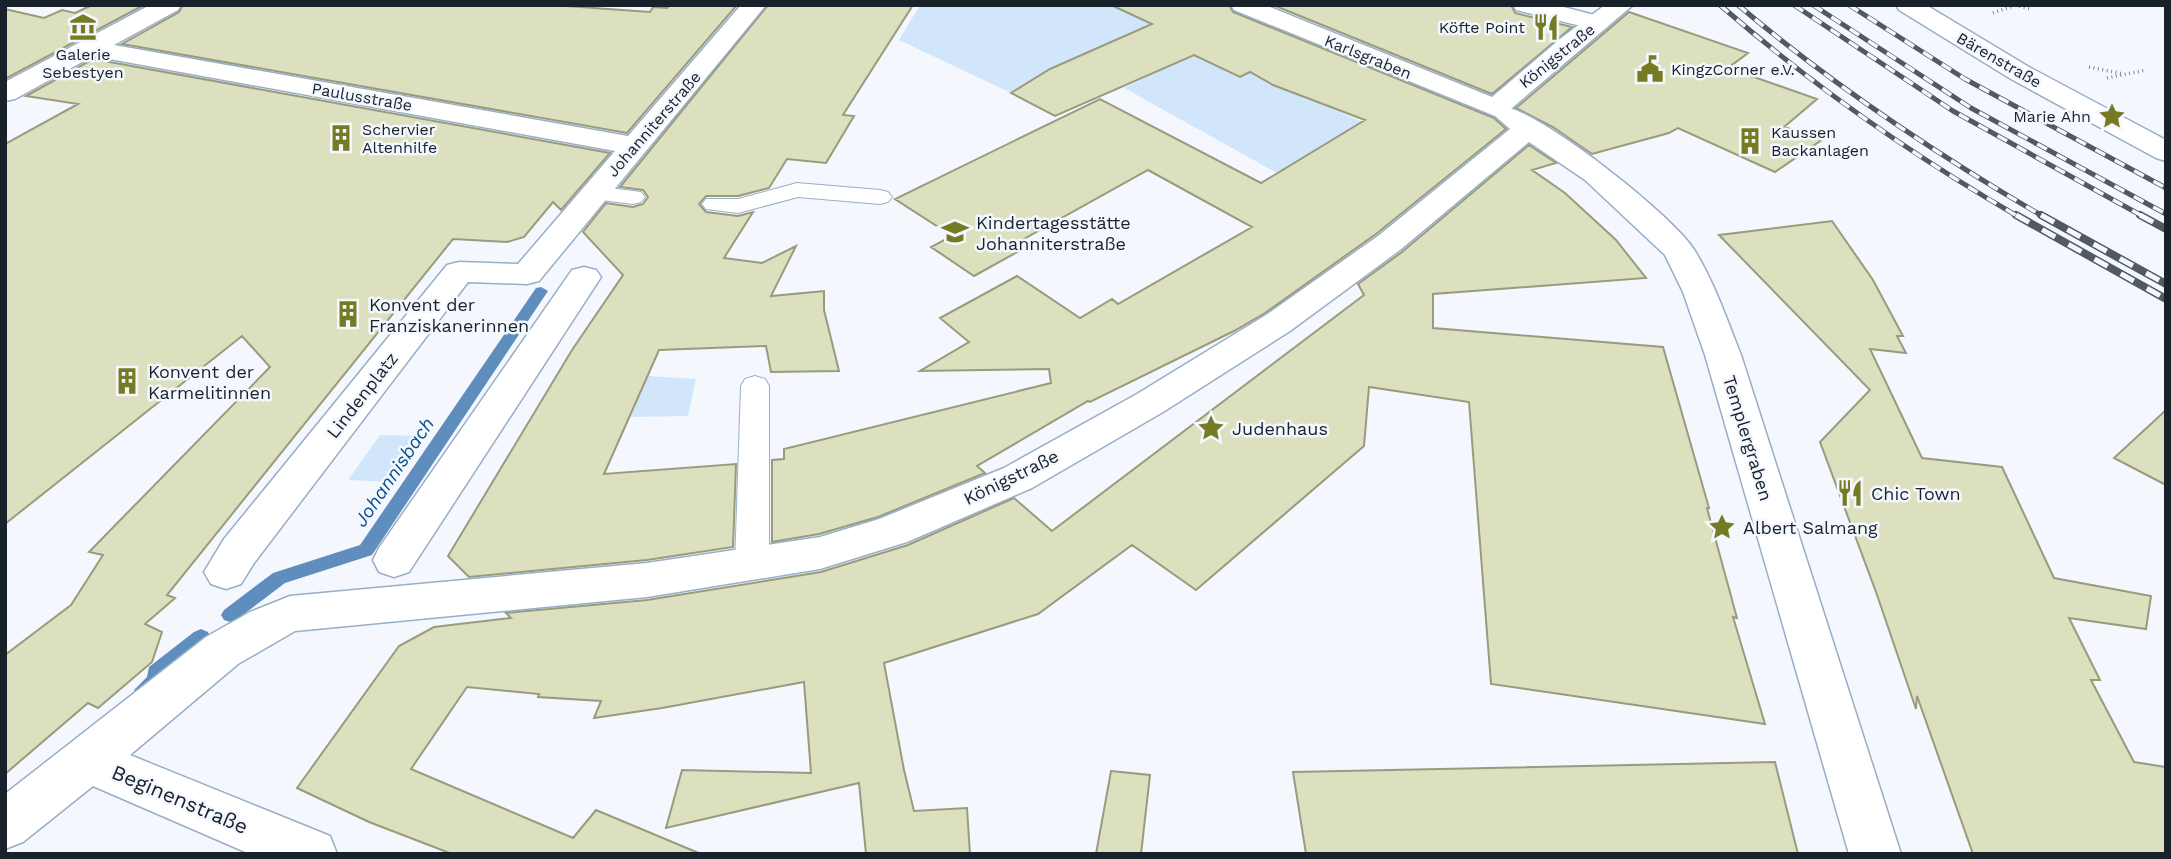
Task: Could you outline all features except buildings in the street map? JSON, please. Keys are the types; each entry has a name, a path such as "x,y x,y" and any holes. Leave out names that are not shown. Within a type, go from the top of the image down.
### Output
{"street":[{"path":"5,93 169,5"},
{"name":"Johanniterstraße","path":"527,274 754,5"},
{"name":"Karlsgraben","path":"1242,5 1495,108"},
{"path":"1525,5 1597,23"},
{"name":"Königstraße","path":"1495,108 1620,5"},
{"name":"Bärenstraße","path":"1908,5 2020,73 2166,152"},
{"name":"Paulusstraße","path":"90,48 634,146"},
{"name":"Templergraben","path":"1495,108 1530,128 1596,174 1630,203 1679,251 1700,292 1723,355 1875,854"},
{"name":"Königstraße","path":"398,582 647,580 820,553 892,531 1018,478 1150,403 1278,323 1389,243 1530,128"},
{"name":"Lindenplatz","path":"226,572 239,551 459,272 584,277 398,582"},
{"path":"5,825 89,761 223,647 259,625 398,582"},
{"name":"Beginenstraße","path":"89,761 311,854"}],"lane":[{"path":"714,204 738,206 797,190 880,197"},
{"path":"594,193 633,197"},
{"path":"752,565 755,386"}],"path":[{"path":"2015,5 2031,9"},
{"path":"2101,79 2146,70"}],"shaded area":[{"path":"920,5 1111,5 1154,25 1143,31 1240,76 1250,72 1403,140 1295,162 1277,173 1124,88 1172,65 1119,39 1049,69 1011,93 899,40"},
{"path":"647,376 696,379 688,416 631,417"},
{"path":"380,435 420,436 390,482 348,480"}],"waterway":[{"name":"Johannisbach","path":"230,615 279,578 366,550 541,291"},
{"name":"Johannisbach","path":"144,690 157,680 156,673 201,637"}],"railway":[{"path":"1720,5 1791,64 1864,118 2019,217"},
{"path":"1738,5 1886,118 2044,217"},
{"path":"1794,5 1953,111 2144,217"},
{"path":"1813,5 1971,108 2166,214"},
{"path":"1849,5 1965,79 2166,188"},
{"path":"2016,215 2166,299"},
{"path":"2041,215 2166,284"},
{"path":"2140,215 2166,229"}],"place":[{"name":"Galerie Sebestyen","path":"83,27"},
{"name":"Köfte Point","path":"1546,27"},
{"name":"KingzCorner e.V.","path":"1650,69"},
{"name":"Marie Ahn","path":"2112,116"},
{"name":"Schervier Altenhilfe","path":"341,138"},
{"name":"Kaussen Backanlagen","path":"1750,141"},
{"name":"Kindertagesstätte Johanniterstraße","path":"955,232"},
{"name":"Konvent der Franziskanerinnen","path":"348,314"},
{"name":"Konvent der Karmelitinnen","path":"127,381"},
{"name":"Judenhaus","path":"1211,428"},
{"name":"Chic Town","path":"1850,493"},
{"name":"Albert Salmang","path":"1722,527"}]}
